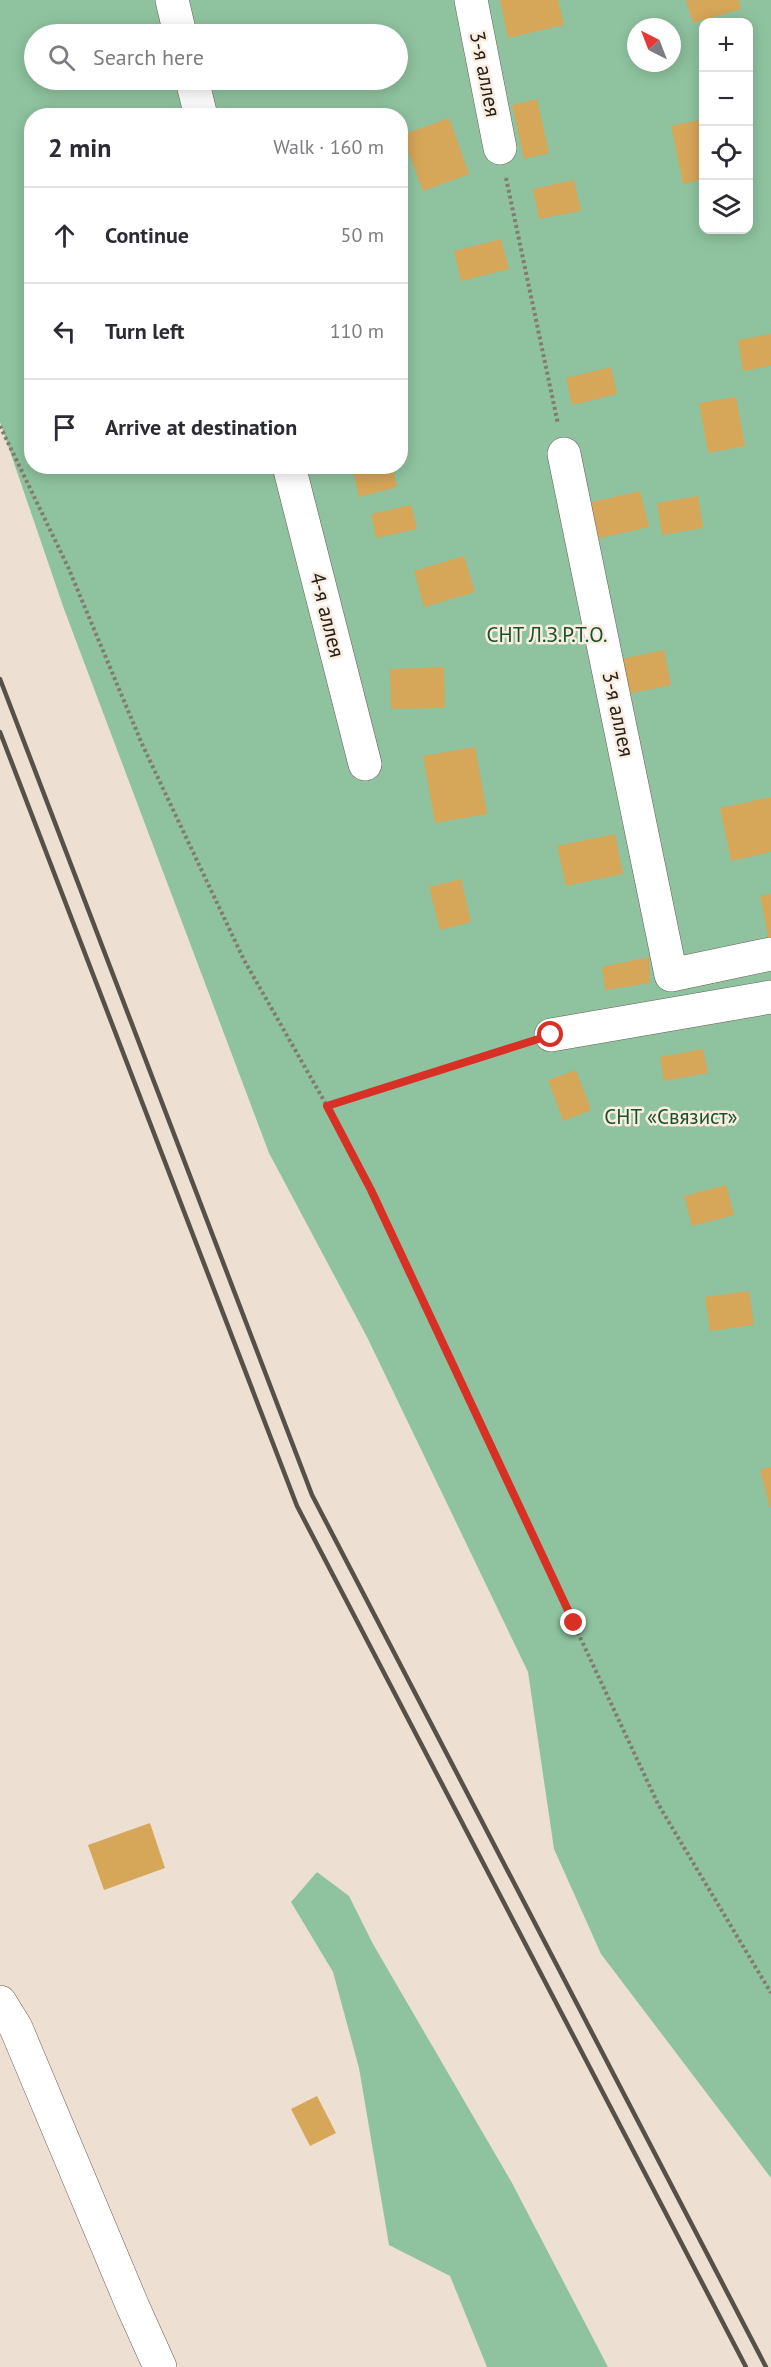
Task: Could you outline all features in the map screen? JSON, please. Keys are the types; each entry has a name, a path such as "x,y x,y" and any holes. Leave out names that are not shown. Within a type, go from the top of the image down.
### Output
{"street":[{"path":"172,0 178,24"},
{"name":"3-я аллея","path":"471,0 500,148"},
{"path":"194,90 199,108"},
{"name":"3-я аллея","path":"564,453 671,975 771,954"},
{"name":"4-я аллея","path":"291,474 365,764"},
{"path":"551,1035 771,997"},
{"path":"0,2002 16,2028 160,2367"}],"path":[{"path":"500,148 564,453"},
{"path":"0,426 68,567 141,744 244,960 327,1106 371,1190 658,1804 771,1993"},
{"path":"327,1106 551,1035"}],"green space":[{"path":"0,0 771,0 771,2178 601,1954 554,1849 528,1672 367,1337 269,1153 64,609 0,422"},
{"path":"317,1872 349,1896 373,1944 512,2183 608,2367 487,2367 450,2276 389,2245 359,2068 333,1972 291,1902"}],"building":[{"path":"500,0 558,0 564,25 508,38"},
{"path":"686,0 739,0 741,9 710,18 699,18 699,21 693,23"},
{"path":"537,99 549,153 524,159 512,105"},
{"path":"449,118 469,174 423,191 408,151 408,133"},
{"path":"699,120 699,180 683,184 671,126"},
{"path":"574,180 581,211 539,219 533,189"},
{"path":"501,239 509,269 461,281 454,251"},
{"path":"771,334 771,366 743,371 738,340"},
{"path":"611,367 617,394 572,405 566,378"},
{"path":"736,397 745,446 708,453 699,403"},
{"path":"354,474 394,474 397,487 359,497"},
{"path":"640,491 649,527 596,539 588,503"},
{"path":"698,496 703,528 662,535 657,503"},
{"path":"411,505 417,529 376,538 371,514"},
{"path":"464,556 475,592 424,607 414,571"},
{"path":"664,650 671,685 628,694 621,659"},
{"path":"444,667 445,708 391,709 390,669"},
{"path":"475,747 487,814 435,823 423,756"},
{"path":"771,797 771,852 731,861 720,808"},
{"path":"615,834 623,874 566,886 557,846"},
{"path":"461,879 471,922 440,930 429,887"},
{"path":"771,894 771,945 770,945 760,896"},
{"path":"649,957 650,983 605,990 602,967"},
{"path":"703,1049 708,1073 664,1081 660,1057"},
{"path":"576,1070 591,1110 563,1121 548,1080"},
{"path":"726,1185 734,1215 692,1226 684,1196"},
{"path":"749,1291 754,1325 710,1331 705,1297"},
{"path":"771,1467 771,1508 770,1508 760,1470"},
{"path":"150,1823 165,1868 104,1890 88,1845"},
{"path":"317,2096 336,2133 310,2146 291,2109"}],"railway":[{"path":"0,679 312,1495 766,2367"},
{"path":"0,732 297,1506 746,2367"}],"route":[{"path":"551,1035 327,1106 371,1190 574,1623"}],"park label":[{"name":"СНТ Л.З.Р.Т.О.","path":"547,635"},
{"name":"СНТ «Связист»","path":"671,1117"}]}
